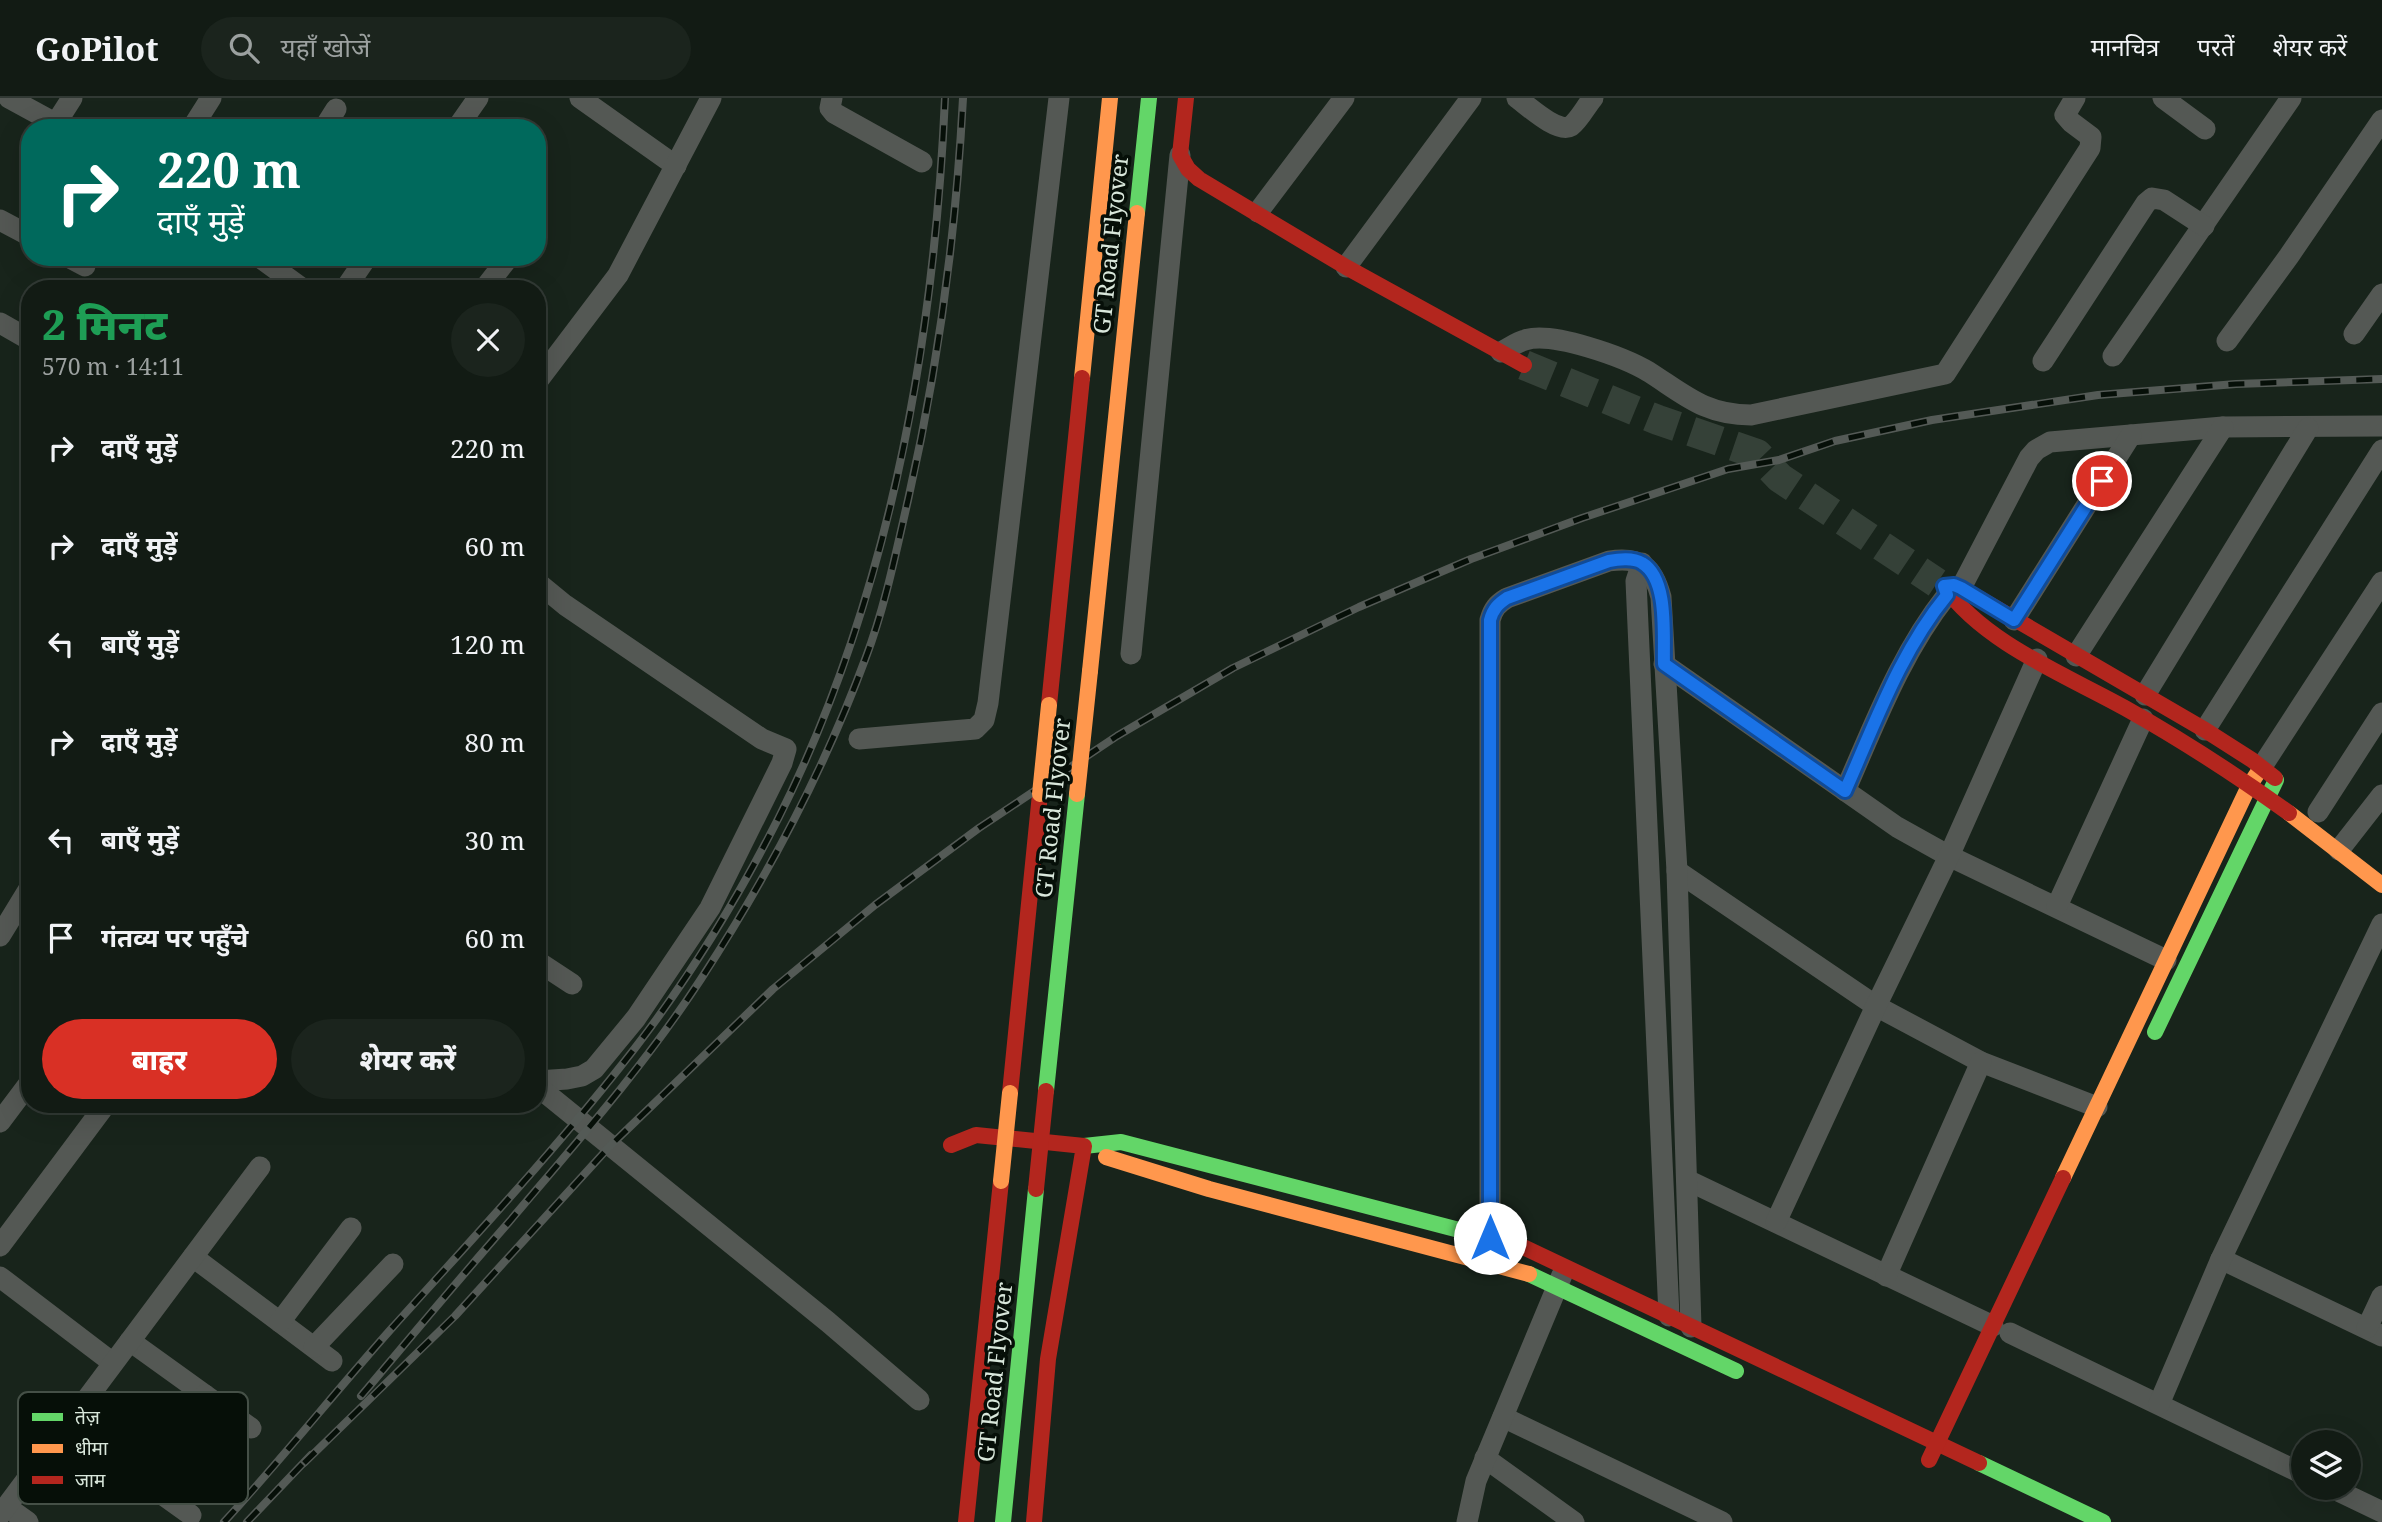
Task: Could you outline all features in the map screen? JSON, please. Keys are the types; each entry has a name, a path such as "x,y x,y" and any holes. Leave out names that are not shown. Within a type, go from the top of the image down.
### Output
{"main road":[{"name":"GT Road Flyover","path":"967,1522 1110,98"},
{"name":"GT Road Flyover","path":"1003,1522 1149,98"},
{"path":"1186,98 1180,155 1188,169 1199,179 1346,267 1524,365"},
{"path":"1947,588 2014,620 2205,730 2268,780"},
{"path":"1947,588 1972,617 2036,659 2210,759 2268,780"},
{"path":"2148,1047 2267,798 2268,780"},
{"path":"1956,1445 1945,1468 1922,1458 1937,1443 2006,1331 2096,1107 2166,960 2268,780"},
{"path":"2267,798 2335,828 2382,885"},
{"path":"951,1145 976,1135 1084,1146 1121,1142 1521,1246 1937,1443 1956,1445 2103,1522"},
{"path":"1084,1146 1117,1162 1143,1170 1523,1271 1745,1375"},
{"path":"1034,1522 1048,1359 1084,1146"}],"street":[{"path":"9,98 49,119"},
{"path":"63,119 72,98"},
{"path":"198,119 211,98"},
{"path":"463,119 478,98"},
{"path":"580,98 676,166"},
{"path":"546,370 613,283 711,98"},
{"path":"832,98 830,108 835,113 922,162"},
{"path":"859,739 975,729 984,720 1059,98"},
{"path":"1258,212 1344,98"},
{"path":"1346,267 1471,98"},
{"path":"1517,98 1554,125 1564,128 1570,127 1593,98"},
{"path":"1501,352 1534,338 1588,347 1621,358 1646,370 1697,403 1730,415 1751,415 1945,374 2090,148 2091,137 2066,115 2075,98"},
{"path":"2163,98 2206,129"},
{"path":"2113,356 2291,98"},
{"path":"329,119 336,108"},
{"path":"2227,341 2382,120"},
{"path":"1130,654 1180,155"},
{"path":"2043,361 2146,203 2152,198 2164,200 2204,226"},
{"path":"0,219 21,231"},
{"path":"271,266 291,280"},
{"path":"491,280 502,266"},
{"path":"2354,334 2382,294"},
{"path":"0,323 21,335"},
{"path":"1845,791 1904,660 2036,450 2050,442 2223,427 2382,426"},
{"path":"2076,656 2223,427"},
{"path":"2145,695 2308,428"},
{"path":"2014,620 2131,435"},
{"path":"2205,730 2382,450"},
{"path":"1490,1238 1490,620 1499,603 1507,598 1609,561 1620,559 1642,563 1656,578 1661,597 1678,871 1691,1327"},
{"path":"1642,563 1636,582 1669,1316"},
{"path":"2268,780 2382,582"},
{"path":"546,589 762,738 786,749 782,764 710,908 636,1018 594,1069 582,1076 546,1082"},
{"path":"1776,1222 1949,856 2036,659"},
{"path":"1664,664 1897,827 1949,856 2166,960"},
{"path":"2335,828 2382,713"},
{"path":"2057,906 2143,719"},
{"path":"2335,828 2382,795"},
{"path":"1678,871 1876,1006 1981,1062 2096,1107"},
{"path":"0,936 21,902"},
{"path":"2159,1404 2221,1259 2382,924"},
{"path":"546,967 572,984"},
{"path":"1886,1276 1981,1062"},
{"path":"546,1091 919,1400"},
{"path":"0,1122 21,1094"},
{"path":"0,1246 99,1113"},
{"path":"92,1392 260,1167"},
{"path":"1687,1180 2291,1468"},
{"path":"280,1322 351,1228"},
{"path":"193,1256 332,1361"},
{"path":"2221,1259 2374,1332 2382,1296"},
{"path":"314,1347 393,1264"},
{"path":"1467,1522 1476,1481 1565,1267"},
{"path":"0,1278 113,1363"},
{"path":"130,1341 201,1392"},
{"path":"1503,1417 1722,1522"},
{"path":"1485,1458 1574,1522"},
{"path":"18,1491 3,1511 28,1522"},
{"path":"2357,1500 2382,1512"},
{"path":"177,1504 191,1514"}],"tunnel":[{"path":"1524,365 1658,420 1757,454 1780,478 1937,583"}],"railway":[{"path":"248,1495 392,1328 547,1155 635,1048 712,936 779,817 818,732 850,646 877,557 900,466 930,283 945,98"},
{"path":"361,1396 584,1133 679,1011 748,902 813,781 850,699 879,619 919,450 944,300 956,199 963,98"},
{"path":"304,1463 455,1316 610,1146 773,989 875,905 979,828 1117,736 1233,668 1359,607 1471,559 1728,469 1779,460 1835,441 1932,420 2098,395 2236,384 2382,379"},
{"path":"247,1522 311,1455"},
{"path":"224,1522 240,1504"}],"traffic: fast":[{"path":"1137,213 1149,98"},
{"path":"2155,1032 2276,780"},
{"path":"1046,1091 1077,794"},
{"path":"1084,1146 1121,1142 1463,1231"},
{"path":"1003,1522 1036,1189"},
{"path":"1529,1274 1736,1371"},
{"path":"1979,1463 2103,1522"}],"traffic: slow":[{"path":"1082,378 1110,98"},
{"path":"1090,671 1137,213"},
{"path":"1077,794 1090,671"},
{"path":"1040,794 1049,705"},
{"path":"2063,1178 2249,786 2261,768"},
{"path":"2289,813 2382,885"},
{"path":"1001,1181 1010,1093"},
{"path":"1106,1157 1209,1189 1529,1274"}],"traffic: jam":[{"path":"1186,98 1180,155 1188,169 1199,179 1346,267 1524,365"},
{"path":"1049,705 1082,378"},
{"path":"1944,586 1961,606 2003,641 2167,733 2289,813"},
{"path":"1958,586 2205,730 2275,778"},
{"path":"1010,1093 1040,794"},
{"path":"1036,1189 1046,1091"},
{"path":"951,1145 976,1135 1084,1146 1048,1359 1034,1522"},
{"path":"1929,1460 2063,1178"},
{"path":"966,1522 1001,1181"},
{"path":"1463,1231 1521,1246 1979,1463"}],"route":[{"path":"1490,1238 1490,620 1499,603 1609,561 1620,559 1642,563 1656,578 1661,597 1664,664 1845,791 1904,660 1919,633 1947,595 1944,586 1954,585 1961,588 2014,620 2102,481"}]}
